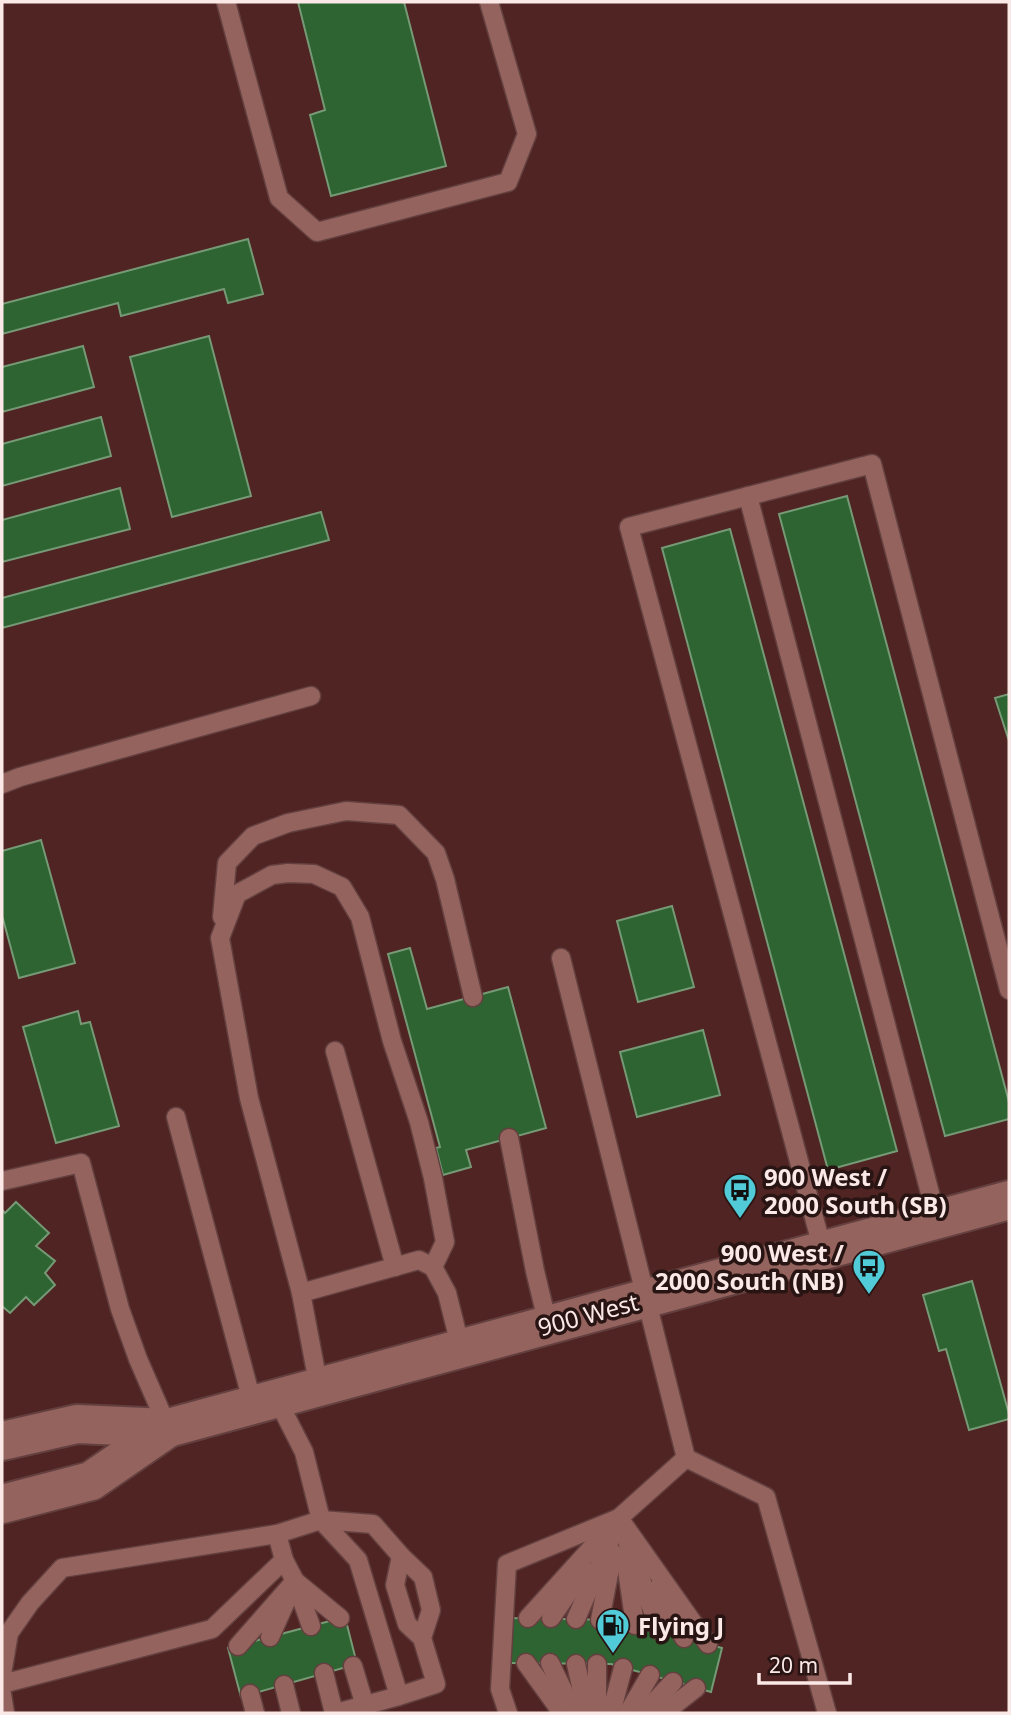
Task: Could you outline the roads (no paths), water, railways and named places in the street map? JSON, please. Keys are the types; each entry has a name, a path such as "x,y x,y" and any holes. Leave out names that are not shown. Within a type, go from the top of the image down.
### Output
{"main road":[{"name":"900 West","path":"2,1504 91,1481 168,1429 1009,1200"},
{"name":"900 West","path":"2,1441 77,1424 168,1429"}],"lane":[{"path":"226,2 279,198 317,232 508,182 527,134 489,2"},
{"path":"823,1251 629,527 872,464 1009,990"},
{"path":"748,496 937,1220"},
{"path":"2,784 311,696"},
{"path":"319,1388 301,1293 249,1098 220,938 227,863 253,835 288,823 346,811 399,815 436,853 445,879 473,997"},
{"path":"220,938 237,894 272,875 314,874 342,887 360,917 392,1041 419,1122 433,1178 445,1242 433,1267"},
{"path":"561,958 686,1458"},
{"path":"335,1051 395,1267"},
{"path":"176,1117 265,1402 304,1452 321,1520 359,1560 399,1696"},
{"path":"509,1138 548,1325"},
{"path":"2,1181 81,1163 120,1309 168,1429"},
{"path":"301,1293 419,1260 433,1267 447,1293 461,1349"},
{"path":"528,1618 619,1518 686,1458"},
{"path":"686,1458 766,1496 827,1713"},
{"path":"551,1619 619,1518"},
{"path":"576,1619 619,1518"},
{"path":"600,1620 619,1518"},
{"path":"619,1518 635,1625"},
{"path":"619,1518 660,1631"},
{"path":"619,1518 684,1638"},
{"path":"619,1518 708,1644"},
{"path":"508,1713 500,1689 507,1564 619,1518"},
{"path":"2,1674 9,1633 30,1603 62,1568 277,1534 321,1520 373,1524 423,1577 431,1610 422,1638"},
{"path":"277,1534 284,1560 295,1581 311,1626"},
{"path":"324,1673 335,1713 436,1684 422,1638 407,1624 395,1585 401,1556"},
{"path":"2,1684 212,1629 284,1560"},
{"path":"295,1581 340,1618"},
{"path":"270,1637 295,1581"},
{"path":"238,1646 295,1581"},
{"path":"526,1663 562,1713"},
{"path":"550,1663 574,1713"},
{"path":"576,1664 587,1713"},
{"path":"597,1664 597,1713"},
{"path":"353,1666 365,1706"},
{"path":"611,1713 624,1668"},
{"path":"628,1713 650,1675"},
{"path":"644,1713 673,1682"},
{"path":"284,1685 291,1713"},
{"path":"664,1713 696,1688"},
{"path":"2,1694 5,1713"},
{"path":"250,1694 255,1713"}],"place":[{"name":"900 West / 2000 South (SB)","path":"740,1220"},
{"name":"900 West / 2000 South (NB)","path":"869,1296"},
{"name":"Flying J","path":"613,1655"}]}
